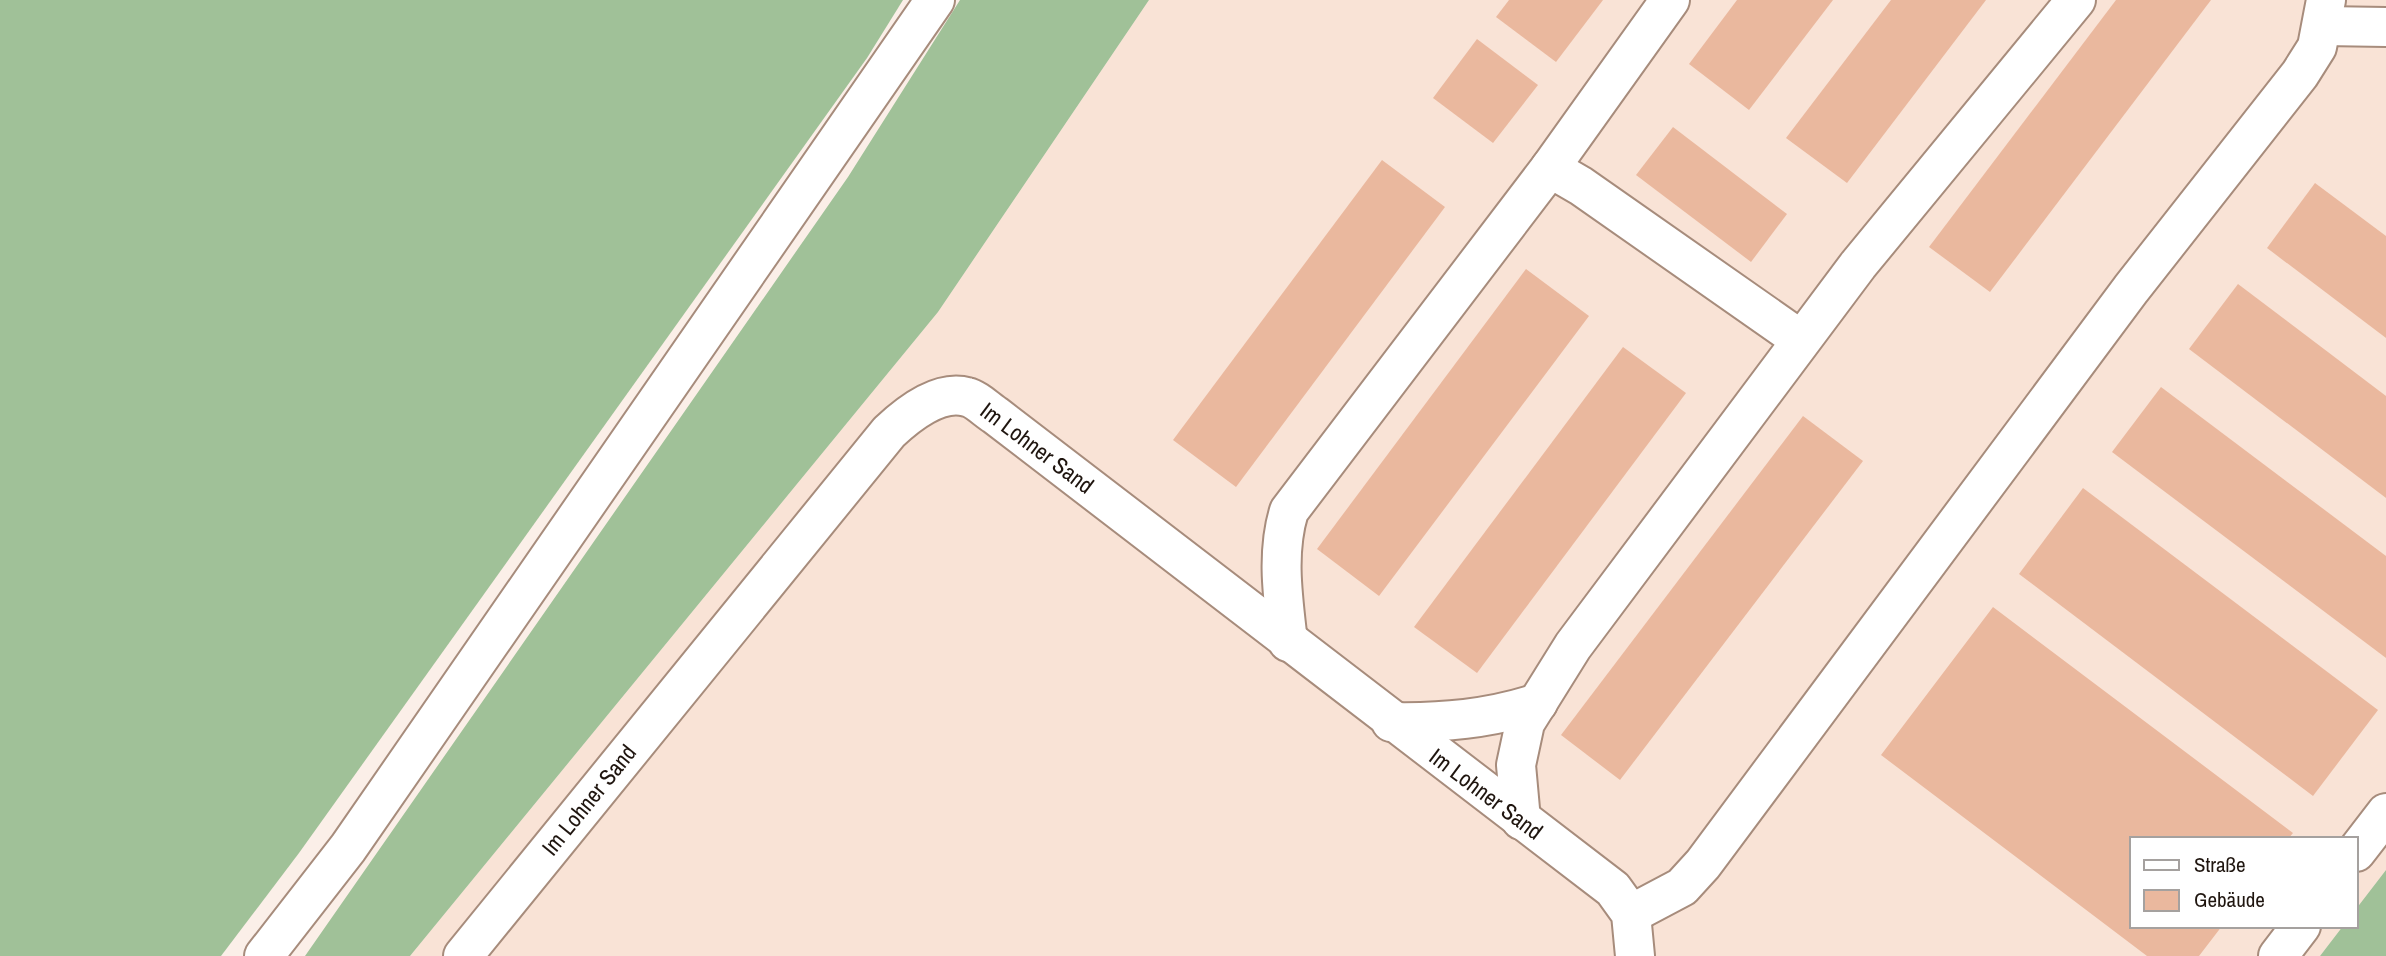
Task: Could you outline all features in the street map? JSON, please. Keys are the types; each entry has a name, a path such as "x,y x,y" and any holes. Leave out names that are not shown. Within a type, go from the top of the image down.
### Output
{"street":[{"path":"264,956 348,848 935,0"},
{"path":"1287,642 1281,558 1283,530 1289,511 1550,168 1670,0"},
{"path":"1521,820 1516,765 1525,723 1573,646 1857,265 2076,0"},
{"path":"1635,956 1622,902 1682,887 1752,802 2131,289 2300,74 2317,47 2325,13 2386,27"},
{"path":"1550,168 1801,340"},
{"name":"Im Lohner Sand","path":"463,956 889,432 914,409 939,399 967,396 1521,820 1622,902"},
{"path":"1391,722 1424,722 1500,715 1538,703"},
{"path":"2358,849 2386,813"},
{"path":"2278,956 2299,928"}],"shaded area":[{"path":"1149,0 2386,0 2386,870 2358,906 2358,837 2130,837 2130,928 2341,928 2320,956 410,956 938,312"}],"green space":[{"path":"0,0 903,0 867,58 299,853 221,956 0,956"},
{"path":"960,0 1149,0 938,312 410,956 305,956 848,177"},
{"path":"2386,870 2386,956 2320,956 2341,928 2358,928 2358,906"}],"building":[{"path":"1509,0 1603,0 1556,62 1496,17"},
{"path":"1737,0 1833,0 1749,110 1689,64"},
{"path":"1891,0 1986,0 1847,183 1786,138"},
{"path":"2116,0 2211,0 1990,292 1929,247"},
{"path":"1477,39 1538,85 1493,143 1433,98"},
{"path":"1673,127 1787,214 1751,262 1636,175"},
{"path":"1382,160 1445,207 1236,487 1173,440"},
{"path":"2315,183 2386,236 2386,338 2267,248"},
{"path":"1526,269 1589,316 1379,596 1317,549"},
{"path":"2238,284 2386,396 2386,498 2189,349"},
{"path":"1623,347 1686,393 1477,673 1414,627"},
{"path":"2161,387 2386,556 2386,658 2112,452"},
{"path":"1803,416 1863,461 1620,780 1561,735"},
{"path":"2083,488 2378,710 2313,796 2019,574"},
{"path":"1993,607 2293,833 2290,837 2130,837 2130,928 2220,928 2199,956 2147,956 1881,755"}]}
